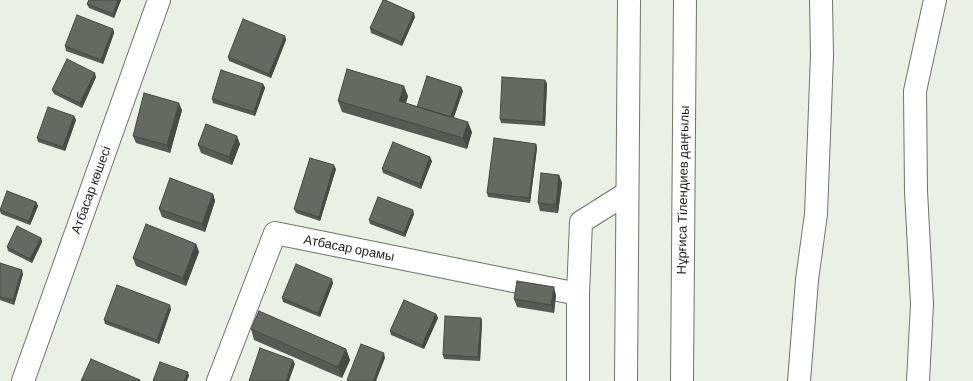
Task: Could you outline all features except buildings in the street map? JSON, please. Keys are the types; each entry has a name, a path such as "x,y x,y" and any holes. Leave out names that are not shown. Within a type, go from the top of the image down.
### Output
{"street":[{"name":"Атбасар көшесі","path":"23,381 159,0"},
{"path":"626,381 629,0"},
{"name":"Нұрғиса Тілендиев даңғылы","path":"682,381 685,0"},
{"path":"799,381 806,280 816,214 822,55 821,0"},
{"path":"918,381 922,304 916,191 915,91 935,0"},
{"path":"578,381 580,222 627,193"},
{"name":"Атбасар орамы","path":"218,381 275,233 578,294"}]}
